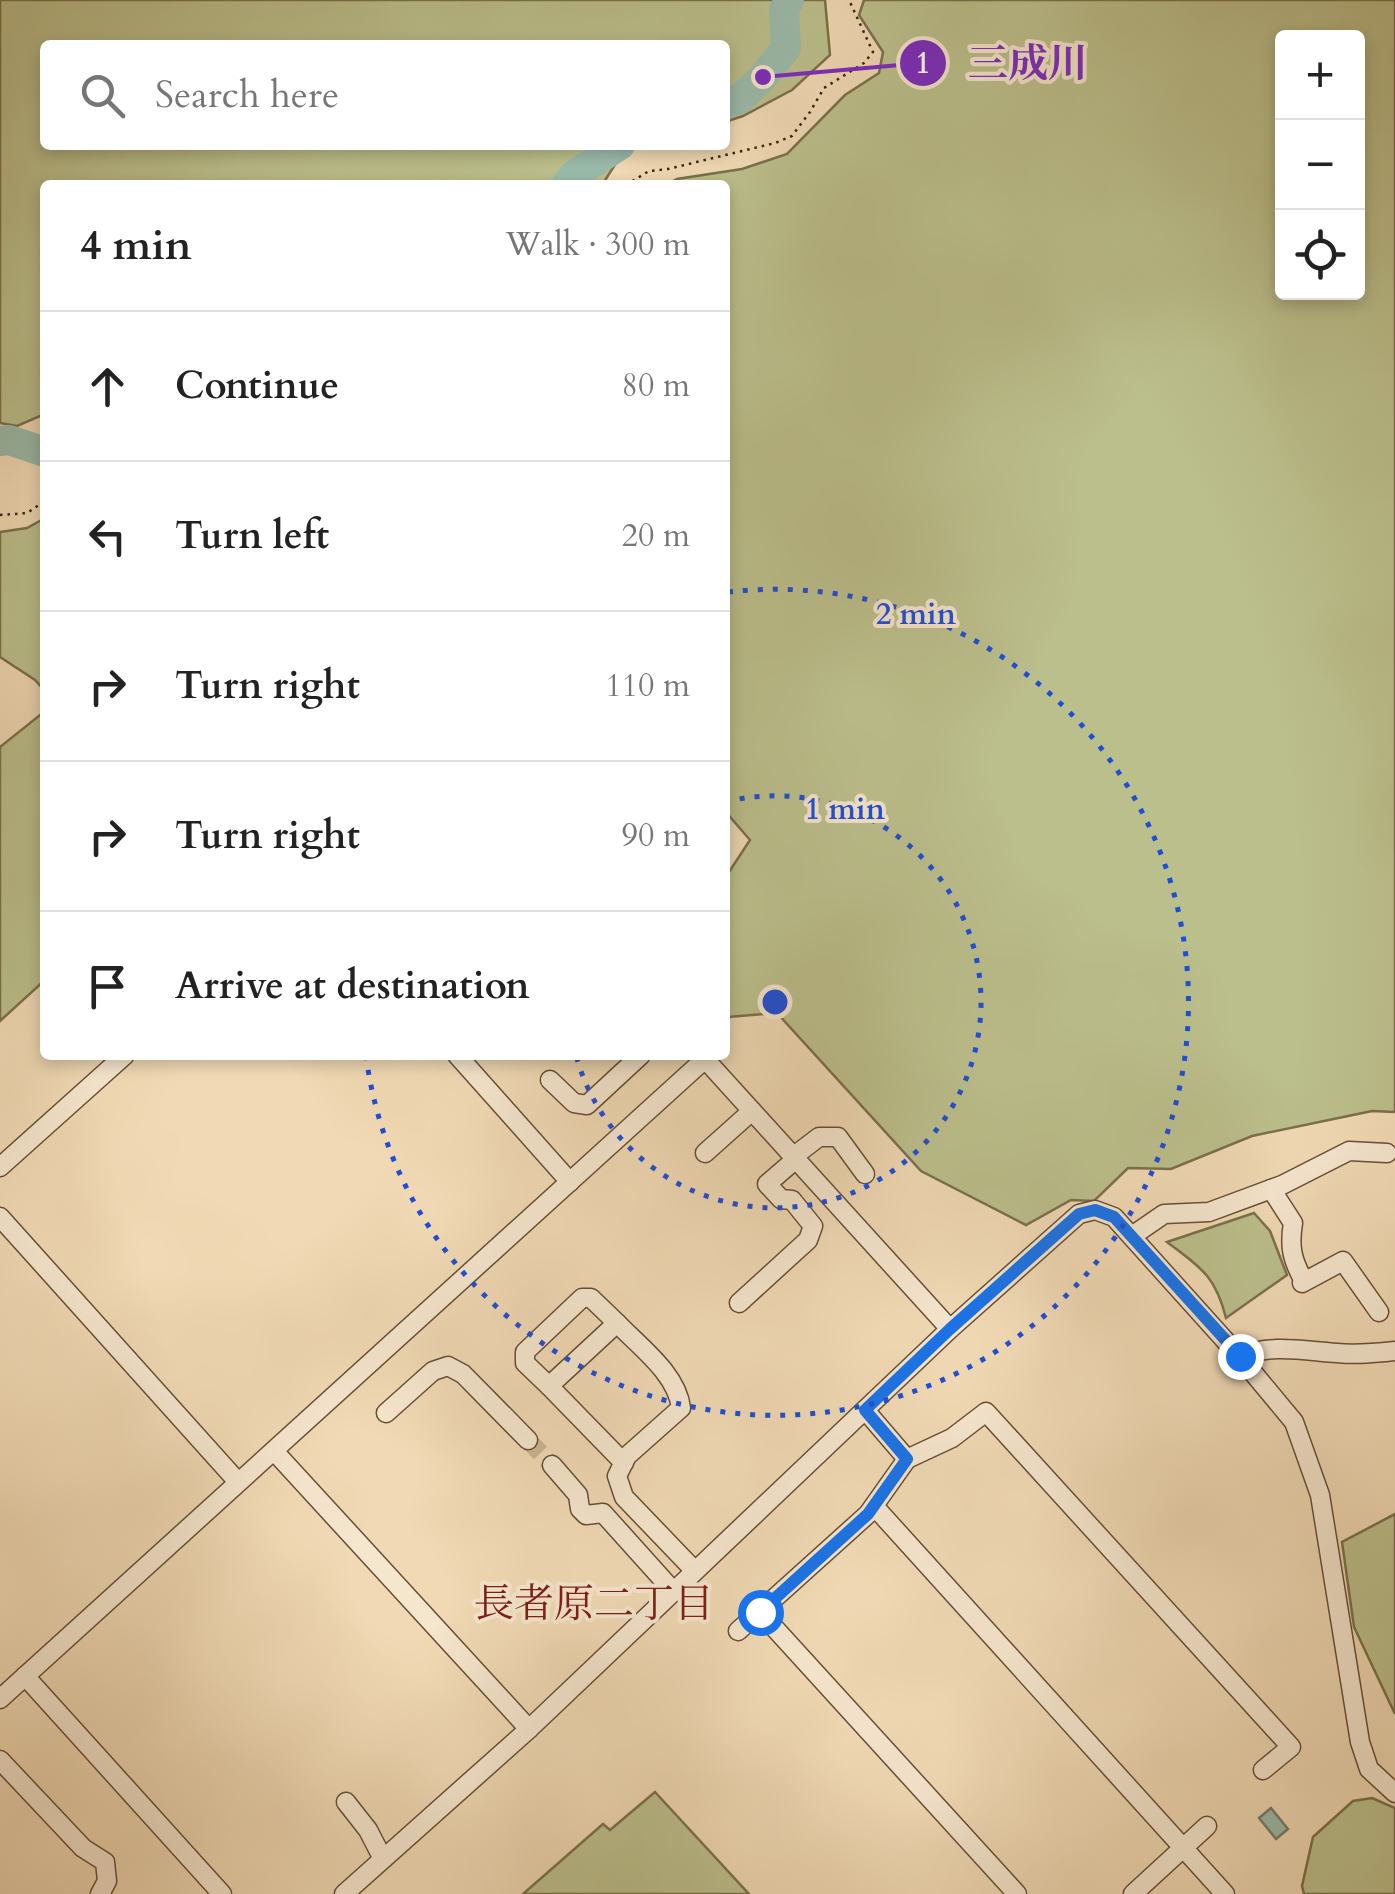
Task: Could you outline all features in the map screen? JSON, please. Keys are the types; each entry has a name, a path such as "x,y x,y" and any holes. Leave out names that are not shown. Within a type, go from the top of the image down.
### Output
{"street":[{"path":"0,1168 119,1060"},
{"path":"461,1060 570,1182"},
{"path":"550,1080 574,1103 587,1105 636,1060"},
{"path":"0,1698 705,1060"},
{"path":"707,1060 950,1329"},
{"path":"704,1154 752,1111"},
{"path":"739,1303 808,1240 813,1226 792,1200 781,1199 767,1184 819,1137 838,1137 866,1174"},
{"path":"1132,1236 1164,1214 1209,1212 1271,1189 1349,1150 1387,1153"},
{"path":"1271,1189 1293,1223 1289,1245 1303,1282 1342,1262 1380,1312"},
{"path":"344,1894 528,1730 950,1329 1079,1214 1095,1210 1114,1217 1132,1236 1294,1422 1320,1495 1360,1742 1369,1769 1395,1793"},
{"path":"0,1217 238,1482"},
{"path":"624,1463 525,1363 524,1352 582,1298 591,1298 617,1323 669,1378 680,1396 681,1408 626,1456 624,1463 617,1476 624,1497 695,1571"},
{"path":"549,1386 617,1323"},
{"path":"1240,1356 1276,1348 1343,1354 1395,1351"},
{"path":"386,1413 434,1372 448,1366 463,1374 528,1440"},
{"path":"865,1410 907,1459"},
{"path":"738,1631 868,1514 907,1459 952,1438 986,1412 1292,1747 1263,1770"},
{"path":"274,1451 528,1730"},
{"path":"552,1466 578,1494 580,1510 586,1515 603,1513 674,1592"},
{"path":"874,1506 1225,1894"},
{"path":"760,1612 1017,1894"},
{"path":"25,1676 222,1894"},
{"path":"0,1760 83,1848 104,1862 107,1881 100,1894"},
{"path":"346,1802 384,1859"},
{"path":"1133,1894 1208,1826"}],"path":[{"path":"634,180 648,171 775,144 792,136 824,88 864,63 872,52 849,0"},
{"path":"0,514 28,513 40,504"}],"green space":[{"path":"0,0 825,0 830,55 792,90 730,120 730,40 40,40 40,150 619,150 618,160 605,180 40,180 40,416 17,426 0,423"},
{"path":"864,0 1395,0 1395,1112 1372,1111 1252,1136 1171,1169 1128,1168 1094,1201 1071,1200 1026,1225 921,1171 777,1013 730,1017 730,870 750,840 730,817 730,180 675,180 742,169 787,154 845,95 879,73 883,52 859,15"},
{"path":"40,521 40,686 0,657 0,532 27,528"},
{"path":"40,715 40,985 0,1021 0,747"},
{"path":"1254,1213 1270,1231 1287,1275 1226,1318 1217,1292 1205,1274 1167,1242"},
{"path":"1395,1514 1395,1714 1354,1627 1342,1542"},
{"path":"655,1792 749,1894 523,1894 603,1824 610,1830"},
{"path":"1372,1798 1395,1808 1395,1894 1304,1894 1302,1886 1313,1837 1353,1801"}],"shaded area":[{"path":"1271,1808 1288,1829 1276,1839 1259,1818"}],"waterway":[{"path":"730,102 740,99 763,77 786,48 784,11 789,0"},
{"path":"570,180 612,150"},
{"path":"0,441 9,440 40,450"}],"tunnel":[{"path":"528,1440 552,1465"}],"place":[{"name":"三成川","path":"763,77"}],"district":[{"name":"長者原二丁目","path":"594,1603"}],"route":[{"path":"760,1612 868,1514 907,1459 865,1410 1079,1214 1095,1210 1114,1217 1240,1356"}]}
